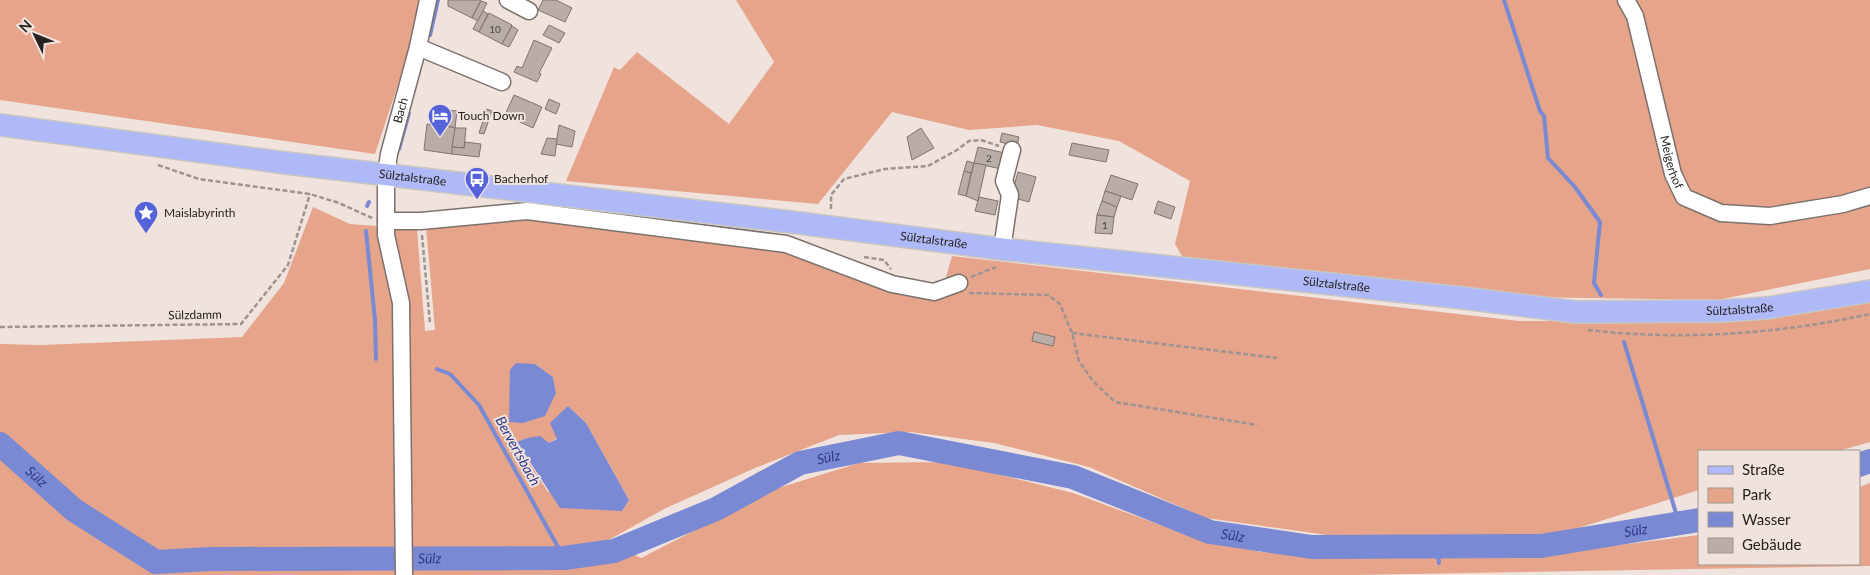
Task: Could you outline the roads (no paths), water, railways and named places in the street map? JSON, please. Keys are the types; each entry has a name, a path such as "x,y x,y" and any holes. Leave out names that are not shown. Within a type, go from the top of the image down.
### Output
{"main road":[{"name":"Sülztalstraße","path":"0,125 1002,249 1576,312 1722,311 1767,308 1870,291"}],"street":[{"name":"Bach","path":"404,575 402,303 386,235 386,174 389,154 418,47 428,0"},
{"path":"508,0 528,11"},
{"name":"Meigerhof","path":"1626,0 1634,16 1673,174 1684,197 1721,213 1770,216 1843,204 1870,196"},
{"path":"418,47 502,82"},
{"path":"1002,249 1010,195 1004,181 1012,150"},
{"path":"386,221 421,222 527,211 786,244 892,284 934,292 961,288"}],"water":[{"path":"516,363 535,364 553,377 556,393 545,416 523,423 509,422 510,370"},
{"path":"568,406 586,423 629,500 622,511 560,508 517,442 540,436 549,443 557,439 550,423"}],"waterway":[{"name":"Bervertsbach","path":"430,35 438,0"},
{"path":"1504,0 1540,111 1544,116 1548,158 1575,187 1600,222 1594,283 1601,295"},
{"name":"Bervertsbach","path":"399,149 409,113"},
{"name":"Bervertsbach","path":"367,206 369,202"},
{"name":"Bervertsbach","path":"366,231 375,320 376,359"},
{"path":"1624,342 1679,523"},
{"name":"Bervertsbach","path":"437,369 450,374 479,405 564,558"},
{"name":"Sülz","path":"0,444 74,510 156,562 210,559 564,558 614,551 716,509 800,463 899,443 1073,477 1210,532 1312,547 1541,546 1698,520"},
{"name":"Sülz","path":"1860,465 1870,461"},
{"path":"1437,547 1439,563"}],"place":[{"name":"Touch Down","path":"440,137"},
{"name":"Bacherhof","path":"477,200"},
{"name":"Maislabyrinth","path":"146,234"}]}
